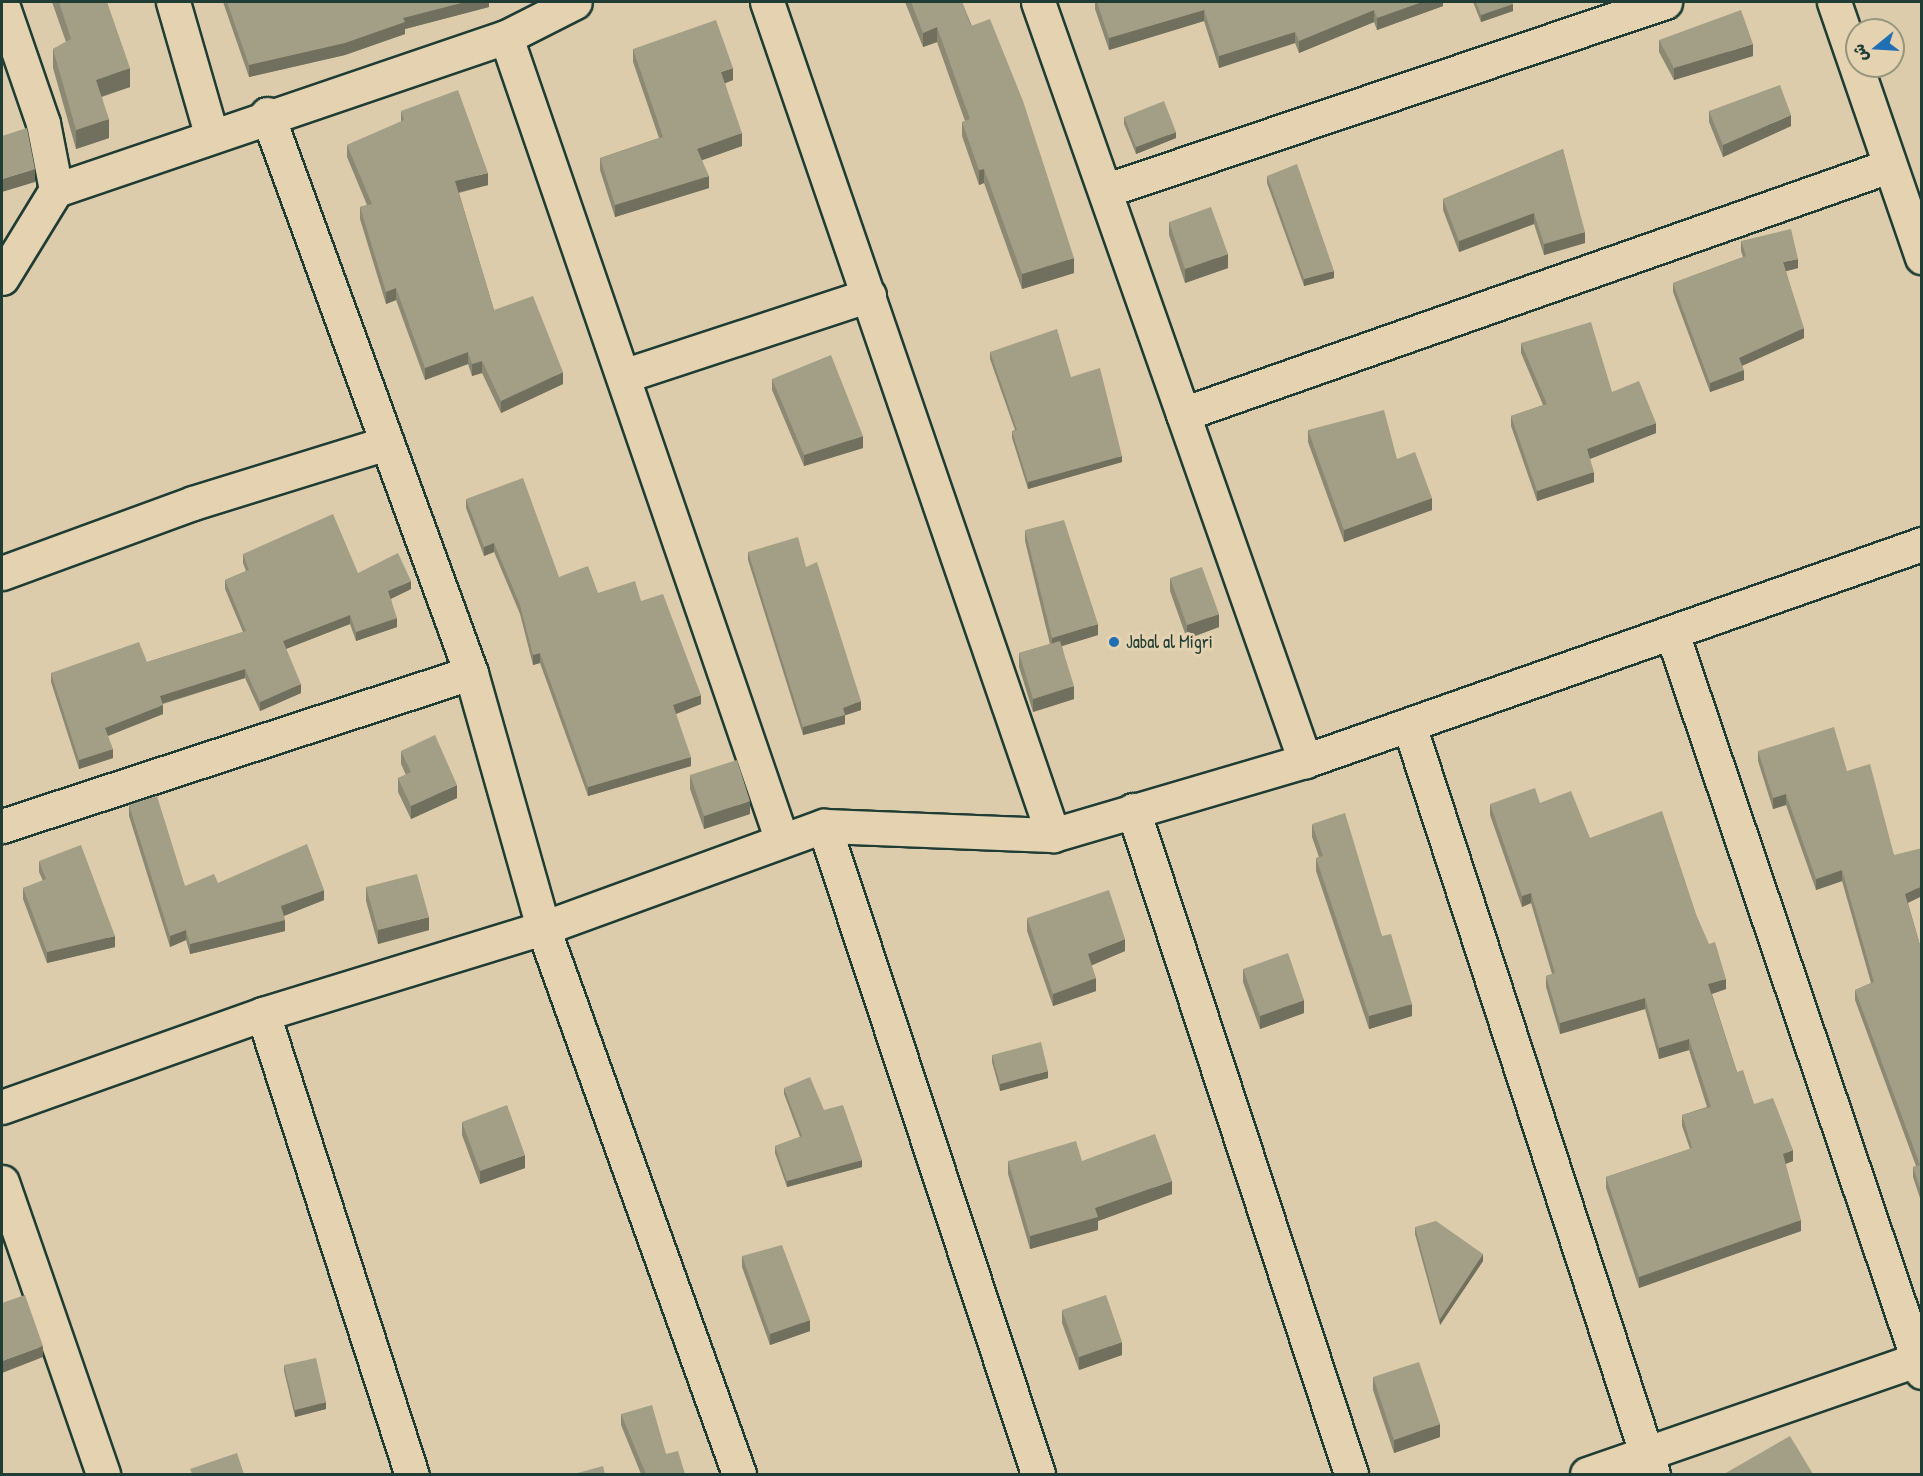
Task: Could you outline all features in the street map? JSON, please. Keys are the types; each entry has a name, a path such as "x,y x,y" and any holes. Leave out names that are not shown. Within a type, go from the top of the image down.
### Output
{"street":[{"path":"173,2 211,134"},
{"path":"2,278 56,190 267,114 506,37 575,2"},
{"path":"767,2 1053,835"},
{"path":"1038,2 1107,190 1305,761"},
{"path":"1107,190 1665,2"},
{"path":"1834,2 1922,257"},
{"path":"2,4 43,123 56,190"},
{"path":"506,37 781,838"},
{"path":"267,114 471,673 543,928 739,1474"},
{"path":"1183,414 1889,166"},
{"path":"623,376 869,295"},
{"path":"2,573 193,503 387,443"},
{"path":"2,1107 263,1014 543,928 781,838 824,826 1053,835 1305,761 1673,636 1922,544"},
{"path":"1587,1474 1649,1464 1920,1363 1673,636"},
{"path":"4,816 471,673"},
{"path":"1409,725 1649,1464"},
{"path":"1133,810 1351,1474"},
{"path":"824,826 1038,1474"},
{"path":"263,1014 412,1474"},
{"path":"2,1182 103,1474"}],"building":[{"path":"59,2 107,2 130,68 96,80 109,119 76,130 53,49 71,39"},
{"path":"227,2 465,2 403,18 405,22 345,43 249,65"},
{"path":"911,2 962,2 971,26 990,19 1023,101 1074,258 1022,274 984,169 979,170 962,122 970,119 937,27 923,33"},
{"path":"1097,2 1422,2 1377,18 1374,10 1299,41 1295,32 1219,56 1204,10 1109,38"},
{"path":"1476,2 1512,2 1513,4 1481,15"},
{"path":"1741,10 1753,44 1674,68 1659,40"},
{"path":"716,20 733,68 721,72 742,133 697,149 709,176 615,205 600,158 663,137 633,49"},
{"path":"1780,85 1791,115 1723,145 1709,111"},
{"path":"458,90 488,173 455,181 494,310 533,296 563,372 501,401 482,361 472,364 468,352 425,368 396,288 386,292 360,207 372,204 347,145 404,120 401,111"},
{"path":"1164,101 1176,132 1136,147 1124,117"},
{"path":"27,128 35,169 2,179 2,136"},
{"path":"1563,149 1585,232 1544,244 1534,213 1459,241 1443,199"},
{"path":"1297,164 1334,271 1304,279 1267,176"},
{"path":"1211,207 1228,254 1185,269 1169,222"},
{"path":"1791,229 1798,259 1783,262 1804,328 1739,358 1744,370 1710,383 1673,283 1746,256 1741,241"},
{"path":"1591,322 1612,392 1639,381 1656,423 1587,449 1594,472 1537,491 1511,416 1547,404 1521,343"},
{"path":"1057,329 1071,377 1100,368 1122,456 1028,482 1012,431 1017,430 990,352"},
{"path":"831,355 863,436 804,455 772,379"},
{"path":"1384,410 1397,459 1415,452 1432,498 1344,530 1308,430"},
{"path":"523,478 559,577 588,566 598,593 635,581 641,601 663,594 701,695 673,705 691,757 588,787 540,653 533,655 520,605 494,543 484,547 466,499"},
{"path":"333,514 358,573 398,553 411,581 388,591 397,618 356,632 350,615 283,641 301,684 260,702 245,669 160,696 163,705 105,728 113,749 79,760 51,673 139,642 147,662 246,631 225,580 249,570 243,554"},
{"path":"1064,520 1098,624 1052,638 1025,530"},
{"path":"798,537 806,567 817,562 861,701 843,708 845,715 803,727 748,552"},
{"path":"1202,567 1219,614 1187,625 1170,578"},
{"path":"1060,641 1074,686 1033,699 1019,653"},
{"path":"1834,727 1847,771 1870,764 1894,855 1922,848 1922,886 1905,894 1922,952 1922,1194 1913,1167 1920,1165 1855,990 1874,982 1842,870 1816,879 1786,794 1773,798 1758,751"},
{"path":"435,735 457,785 411,806 398,778 411,772 401,751"},
{"path":"737,760 750,801 704,816 690,775"},
{"path":"1535,788 1540,803 1571,791 1590,838 1662,811 1697,917 1709,944 1715,942 1726,979 1708,984 1737,1072 1743,1070 1754,1104 1773,1098 1793,1150 1783,1154 1801,1220 1639,1277 1606,1177 1692,1148 1682,1115 1711,1107 1689,1039 1659,1048 1645,998 1560,1023 1546,976 1555,973 1531,893 1522,896 1490,804"},
{"path":"157,796 185,886 214,874 218,883 307,844 324,890 281,906 285,920 190,944 186,930 170,936 129,805"},
{"path":"1345,813 1382,936 1391,934 1412,1004 1369,1016 1316,858 1323,856 1312,824"},
{"path":"81,845 115,936 47,952 23,888 46,879 39,861"},
{"path":"417,874 429,917 378,930 366,887"},
{"path":"1109,890 1125,939 1088,954 1096,978 1053,994 1027,918"},
{"path":"1288,953 1304,1000 1260,1016 1243,969"},
{"path":"1041,1042 1048,1071 1000,1084 992,1055"},
{"path":"810,1077 824,1110 843,1105 862,1160 787,1181 775,1146 802,1136 784,1088"},
{"path":"507,1105 525,1155 480,1171 462,1122"},
{"path":"1155,1134 1172,1181 1095,1208 1098,1217 1030,1236 1008,1161 1076,1141 1082,1161"},
{"path":"1436,1221 1483,1254 1440,1319 1415,1227"},
{"path":"782,1245 810,1320 770,1334 742,1256"},
{"path":"25,1295 43,1346 2,1361 2,1303"},
{"path":"1106,1295 1122,1342 1079,1357 1062,1310"},
{"path":"316,1358 326,1402 295,1410 284,1365"},
{"path":"1419,1362 1440,1424 1394,1440 1373,1377"},
{"path":"652,1405 666,1454 678,1451 685,1474 646,1474 621,1414"},
{"path":"1790,1436 1813,1474 1724,1474"},
{"path":"237,1453 244,1474 192,1474 190,1469"},
{"path":"603,1466 605,1474 574,1474"}],"place":[{"name":"Jabal al Migri","path":"1114,642"}]}
